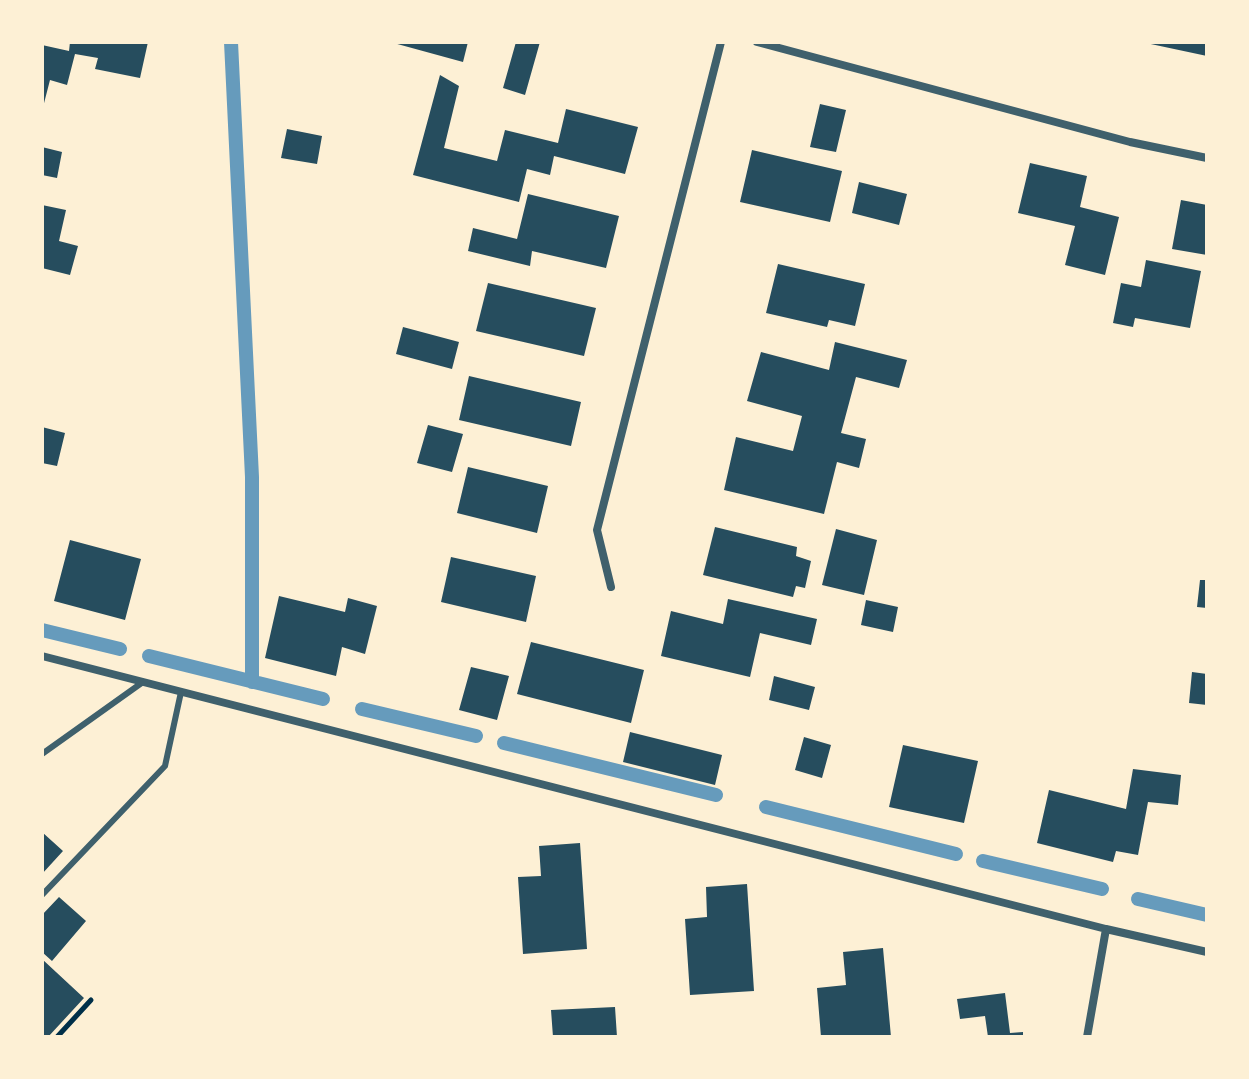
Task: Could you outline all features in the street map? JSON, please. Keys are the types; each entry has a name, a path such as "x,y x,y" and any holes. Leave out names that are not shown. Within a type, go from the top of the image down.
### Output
{"street":[{"path":"611,587 597,530 721,42"},
{"path":"757,42 1130,142 1207,158"},
{"path":"42,656 1106,929 1207,952"},
{"path":"1087,1037 1106,929"}],"lane":[{"path":"42,754 143,682"},
{"path":"42,895 165,766 181,692"}],"path":[{"path":"57,1037 91,1000"}],"building":[{"path":"70,42 148,42 140,78 95,69 98,58 75,54 67,85 50,80 42,111 42,45 69,51"},
{"path":"390,42 468,42 463,62"},
{"path":"516,42 540,42 525,95 503,88"},
{"path":"1207,42 1207,56 1146,43"},
{"path":"440,75 459,86 444,148 497,161 505,130 558,143 566,109 638,127 625,174 554,156 550,175 527,169 519,202 413,175"},
{"path":"820,104 846,110 836,152 810,147"},
{"path":"287,129 322,136 317,164 281,158"},
{"path":"42,147 62,152 57,178 42,175"},
{"path":"752,150 842,171 830,222 740,202"},
{"path":"1030,163 1087,176 1080,207 1119,217 1105,275 1065,265 1075,226 1018,213"},
{"path":"859,182 907,194 899,225 852,213"},
{"path":"528,194 619,216 606,268 532,251 530,266 468,251 473,228 517,239"},
{"path":"1181,200 1207,205 1207,255 1172,249"},
{"path":"42,205 66,210 59,241 78,246 70,275 42,268"},
{"path":"1146,260 1201,271 1190,328 1135,318 1133,327 1113,323 1121,283 1141,287"},
{"path":"778,264 865,284 855,326 829,320 827,327 766,313"},
{"path":"488,283 596,308 584,356 476,331"},
{"path":"403,327 459,342 452,369 396,354"},
{"path":"835,342 907,360 899,388 856,377 841,433 866,439 859,468 837,462 824,514 724,490 736,437 793,451 802,416 747,401 761,352 829,370"},
{"path":"469,376 581,402 571,446 459,420"},
{"path":"428,425 463,434 452,472 417,463"},
{"path":"42,427 65,433 57,466 42,463"},
{"path":"468,467 548,486 537,533 457,513"},
{"path":"715,527 797,547 796,556 811,561 805,588 796,586 793,597 703,575"},
{"path":"836,529 877,540 864,595 822,585"},
{"path":"70,540 141,559 125,620 54,601"},
{"path":"451,557 536,576 526,622 441,602"},
{"path":"1200,580 1207,580 1207,608 1197,607"},
{"path":"279,596 345,612 348,598 377,606 365,654 342,647 336,676 265,658"},
{"path":"728,599 817,619 811,645 760,633 750,677 661,656 671,611 723,624"},
{"path":"866,600 898,607 893,632 861,625"},
{"path":"531,642 644,670 631,723 517,694"},
{"path":"471,667 509,676 497,720 459,710"},
{"path":"1192,672 1207,674 1207,705 1189,703"},
{"path":"774,676 815,687 809,710 769,700"},
{"path":"630,732 722,755 715,785 623,762"},
{"path":"804,737 831,745 822,778 795,770"},
{"path":"903,745 978,761 964,823 889,807"},
{"path":"1133,769 1181,775 1178,805 1148,802 1138,855 1116,851 1113,862 1037,843 1049,790 1126,809"},
{"path":"42,832 63,851 42,874"},
{"path":"580,843 587,949 523,954 518,877 541,876 539,846"},
{"path":"747,884 754,991 690,995 685,919 707,917 706,887"},
{"path":"59,897 86,921 52,961 42,952 42,915"},
{"path":"883,948 891,1037 821,1037 817,988 846,985 843,952"},
{"path":"42,959 84,998 48,1037 42,1037"},
{"path":"1005,993 1010,1033 1023,1032 1023,1037 988,1037 985,1016 960,1019 957,999"},
{"path":"615,1007 617,1037 553,1037 551,1010"}],"waterway":[{"path":"231,42 252,477 252,682"},
{"path":"42,630 120,649"},
{"path":"149,656 323,699"},
{"path":"362,709 476,736"},
{"path":"504,743 716,795"},
{"path":"766,807 956,854"},
{"path":"983,861 1102,889"},
{"path":"1138,899 1207,915"}]}
